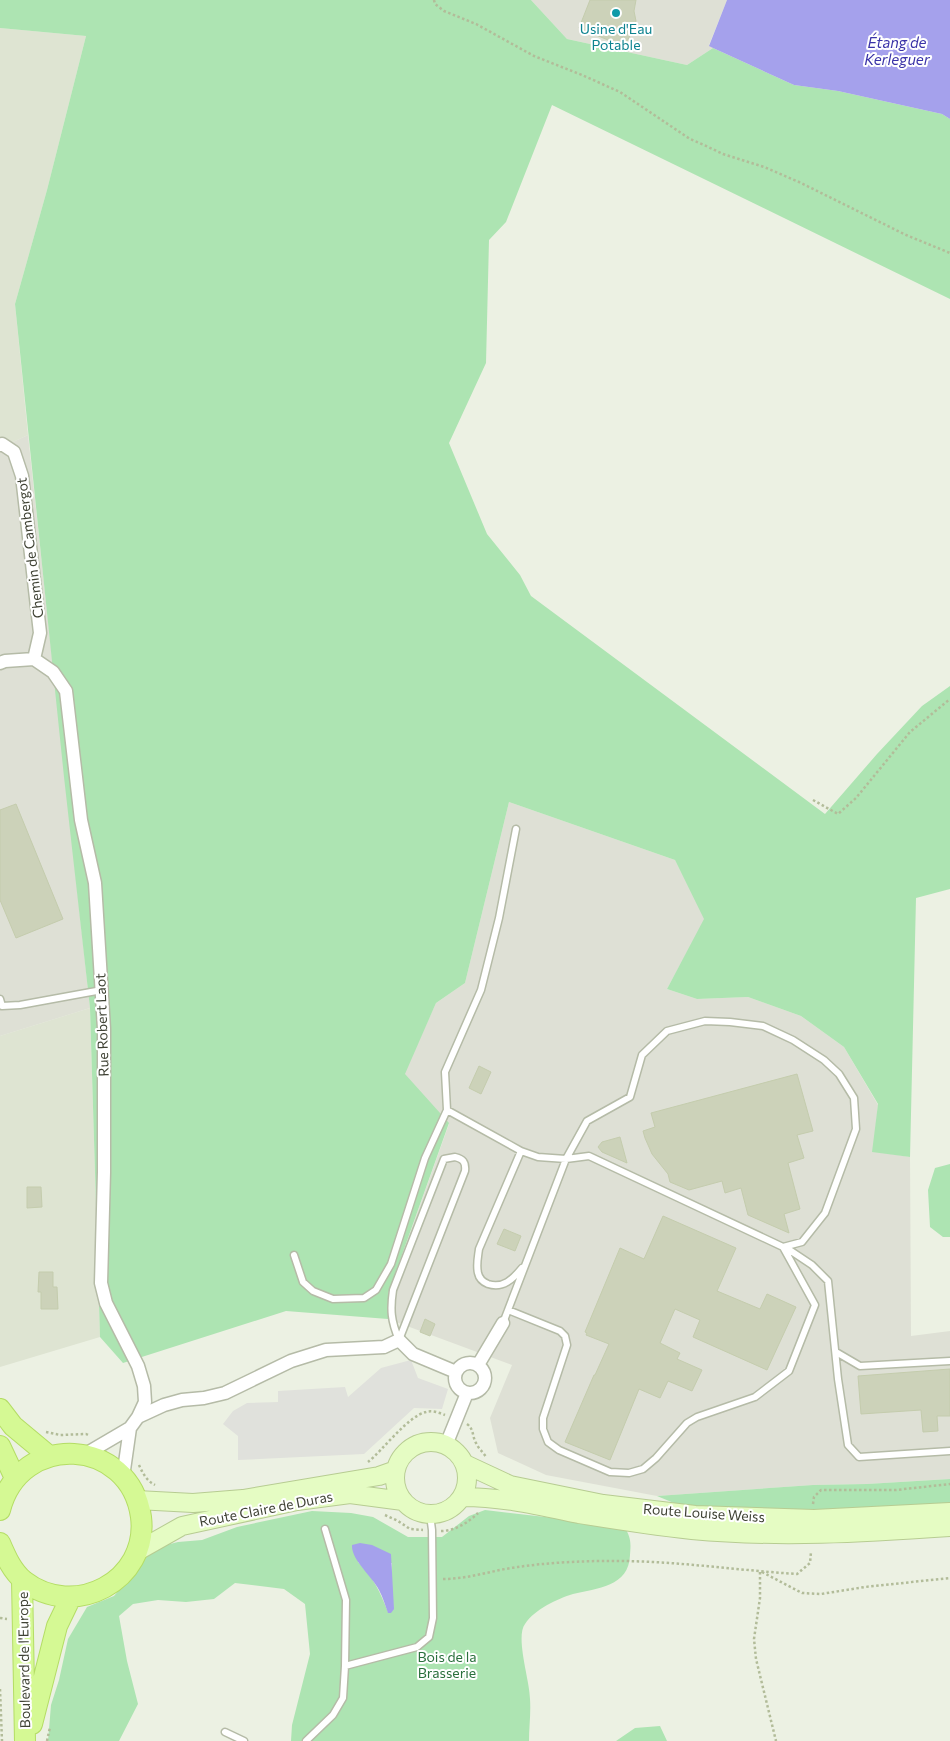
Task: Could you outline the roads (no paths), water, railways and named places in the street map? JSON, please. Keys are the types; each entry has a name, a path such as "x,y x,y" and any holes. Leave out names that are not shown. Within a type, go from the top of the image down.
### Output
{"main road":[{"path":"0,1409 13,1426 49,1456"},
{"path":"429,1442 446,1445 460,1456 465,1464 467,1481 462,1497 452,1508 438,1514 430,1515 415,1511 403,1501 396,1486 396,1470 404,1454 411,1448 429,1442"},
{"path":"0,1446 15,1478"},
{"path":"0,1510 3,1497 15,1478 31,1465 49,1456 67,1453 84,1455 101,1461 123,1477 137,1500 141,1517 140,1535 136,1552 126,1570 110,1585 91,1594 71,1598 53,1596 37,1590 22,1580 8,1563 0,1543"},
{"name":"Route Louise Weiss","path":"465,1464 510,1485 604,1504 694,1515 738,1518 814,1519 950,1512"},
{"name":"Route Claire de Duras","path":"137,1500 193,1502 243,1499 379,1476 396,1470"},
{"name":"Route Claire de Duras","path":"136,1552 182,1526 297,1501 350,1494 403,1501"},
{"name":"Route Louise Weiss","path":"462,1497 507,1500 605,1518 692,1530 814,1535 861,1534 950,1527"},
{"name":"Boulevard de l'Europe","path":"22,1580 27,1741"},
{"name":"Boulevard de l'Europe","path":"27,1741 57,1626 71,1598"}],"street":[{"name":"Chemin de Cambergot","path":"0,445 2,444 14,452 22,476 40,633 34,660"},
{"path":"0,663 5,661 34,660"},
{"name":"Rue Robert Laot","path":"34,660 53,672 66,691 81,820 95,883 104,1029 101,1283 106,1304 138,1366 144,1386 145,1402 130,1428"},
{"path":"478,1365 503,1323"},
{"path":"138,1417 164,1405 182,1400 226,1393 291,1361 326,1350 384,1346 399,1340 413,1354 456,1372"},
{"path":"463,1364 478,1365 484,1373 484,1383 477,1391 467,1393 462,1391 455,1382 456,1372 463,1364"},
{"path":"446,1445 467,1393"},
{"path":"123,1477 130,1428"},
{"path":"84,1455 130,1428"}],"lane":[{"path":"294,1256 303,1282 313,1291 334,1299 364,1298 376,1290 391,1264 425,1158 447,1110 445,1072 481,990 499,918 516,829"},
{"path":"0,999 2,1006 20,1005 102,990"},
{"path":"503,1323 566,1159 588,1122 630,1096 642,1055 667,1031 705,1021 763,1026 792,1040 824,1060 839,1074 854,1098 856,1129 825,1213 802,1242 784,1247"},
{"path":"447,1110 521,1151 538,1157 566,1159 589,1156 784,1247 812,1265 828,1281 838,1379 848,1445 859,1457 950,1451"},
{"path":"521,1151 479,1249 478,1275 484,1282 494,1286 504,1284 516,1276 526,1264"},
{"path":"454,1157 462,1159 466,1164 465,1171 399,1340 392,1323 393,1290 444,1159 454,1157"},
{"path":"508,1310 560,1332 565,1336 567,1345 543,1418 543,1429 548,1442 559,1450 610,1472 629,1473 643,1468 656,1458 688,1423 697,1417 755,1397 789,1371 814,1305 784,1247"},
{"path":"836,1352 860,1366 950,1361"},
{"path":"345,1666 417,1648 429,1637 433,1618 432,1530 430,1515"},
{"path":"306,1741 333,1716 343,1698 346,1600 326,1529"},
{"path":"225,1732 244,1741"}],"water":[{"name":"Étang de Kerleguer","path":"727,0 950,0 950,119 942,114 838,91 794,85 709,46"},
{"path":"360,1543 372,1545 391,1554 394,1609 391,1613 388,1613 379,1590 355,1556 352,1545"}],"place":[{"name":"Usine d'Eau Potable","path":"616,13"}],"park label":[{"name":"Bois de la Brasserie","path":"447,1665"}]}
